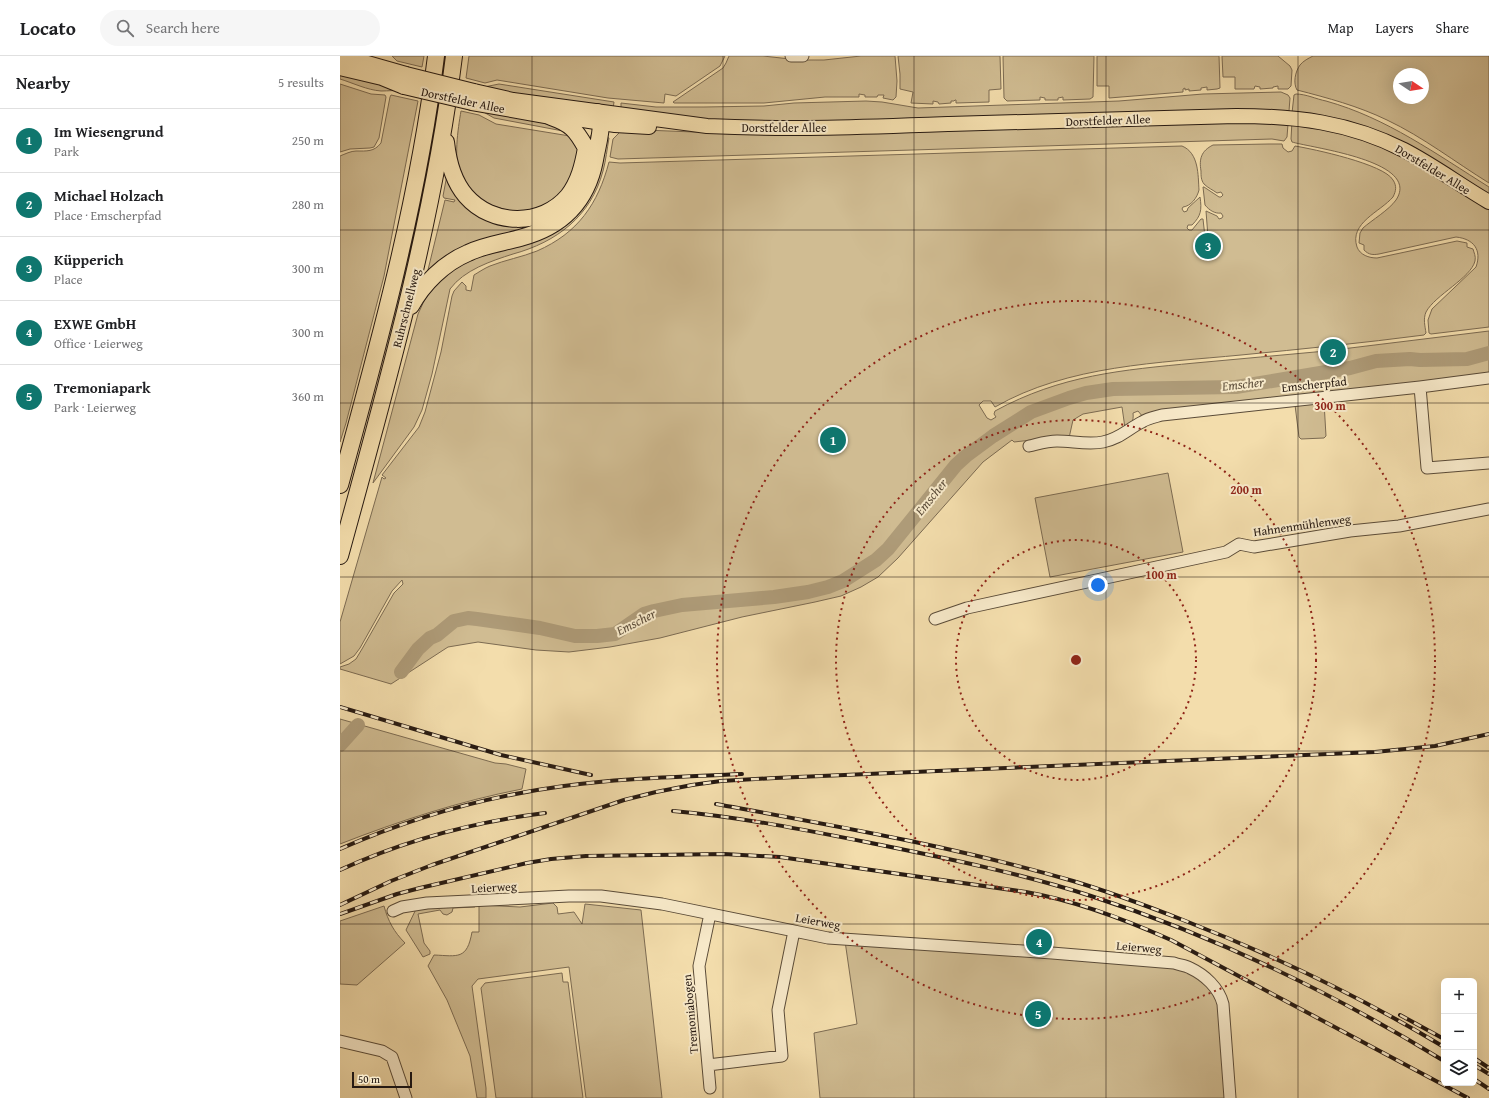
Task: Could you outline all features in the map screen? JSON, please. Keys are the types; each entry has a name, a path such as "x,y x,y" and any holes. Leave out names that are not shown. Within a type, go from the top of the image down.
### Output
{"highway":[{"name":"Ruhrschnellweg","path":"340,485 378,346 399,260 420,155 436,56"},
{"name":"Ruhrschnellweg","path":"340,556 401,328 430,206 446,117 454,56"},
{"path":"446,117 449,163 454,176 464,192 475,204 488,212 500,217 516,220 531,218 547,212 560,204 574,187 582,168 586,148 596,118"},
{"path":"552,117 563,121 572,127 577,132 586,148"},
{"path":"401,328 412,304 419,294 438,272 448,265 466,253 481,247 545,230 556,224 576,206 588,186 593,170 596,118"}],"main road":[{"name":"Dorstfelder Allee","path":"343,56 405,80 552,117 596,118 707,126 788,128 1236,116 1299,118 1340,125 1385,141 1420,159 1489,202"},
{"name":"Dorstfelder Allee","path":"340,68 382,78 405,80"},
{"name":"Dorstfelder Allee","path":"473,97 564,106 596,118"}],"street":[{"path":"791,56 803,56"},
{"name":"Emscherpfad","path":"1029,446 1043,442 1055,441 1102,442 1114,439 1141,422 1162,415 1489,378"},
{"path":"1420,387 1427,468 1489,463"},
{"name":"Hahnenmühlenweg","path":"935,619 967,608 1226,552 1239,544 1254,547 1350,531 1399,526 1489,509"},
{"name":"Leierweg","path":"393,911 402,907 428,903 588,896 616,897 662,904 828,938 1052,953 1174,964 1190,967 1213,985 1221,996 1223,1004 1230,1098"},
{"name":"Tremoniabogen","path":"710,914 699,966 710,1088"},
{"name":"Tremoniabogen","path":"708,1065 782,1056 778,1010 794,931"},
{"path":"340,1041 382,1052 392,1057 406,1098"}],"shaded area":[{"path":"392,56 424,56 422,67 397,61"},
{"path":"469,56 725,56 720,66 676,96 665,94 664,103 608,98 497,80 485,83 466,78"},
{"path":"729,56 763,56 799,60 824,60 861,56 895,56 897,81 896,97 893,100 883,98 884,95 878,95 877,97 865,97 865,95 859,94 859,97 825,97 764,103 673,102 723,68"},
{"path":"898,56 1000,56 1001,89 989,90 989,102 956,103 955,100 951,101 951,103 939,104 938,102 933,101 933,104 911,103 913,92 900,89"},
{"path":"1003,56 1094,56 1093,97 1090,99 1063,100 1063,97 1058,98 1058,100 1045,100 1045,98 1040,97 1040,100 1007,101 1004,98"},
{"path":"1097,56 1219,56 1220,88 1207,90 1207,87 1201,88 1201,90 1189,91 1189,89 1185,90 1185,88 1183,89 1183,92 1109,98 1109,86 1097,86"},
{"path":"1222,56 1278,56 1290,66 1292,70 1291,86 1288,89 1278,89 1278,86 1260,89 1260,87 1255,86 1254,89 1235,89 1235,77 1223,77"},
{"path":"1313,56 1489,56 1489,183 1426,142 1387,120 1354,106 1297,90 1295,78 1297,71 1301,64"},
{"path":"340,72 403,91 381,91 365,88 340,79"},
{"path":"340,84 371,94 385,95 386,97 379,138 374,147 350,149 340,152"},
{"path":"499,84 614,102 613,109 500,91 484,87"},
{"path":"1281,92 1288,95 1290,98 1287,137 1284,141 1272,139 618,159 610,157 613,139 619,133 619,129 694,132 829,132 832,123 728,121 621,111 621,103 656,107 704,107 764,106 794,103 866,101 918,108 1119,101 1203,94"},
{"path":"1296,94 1348,108 1390,127 1489,187 1489,197 1424,156 1292,113 1294,95"},
{"path":"391,95 418,101 384,276 340,442 340,156 356,151 367,151 376,148 381,143"},
{"path":"480,110 557,123 563,131 494,118"},
{"path":"461,111 479,115 496,124 576,137 581,146 576,175 555,203 526,216 477,201 461,177 457,162 457,144"},
{"path":"1292,121 1323,126 1386,146 1489,208 1489,327 1429,333 1428,320 1432,309 1476,267 1478,255 1475,246 1468,240 1456,237 1379,254 1369,254 1364,250 1364,245 1359,243 1360,233 1363,228 1385,211 1396,200 1400,187 1394,175 1380,166 1361,159 1292,142"},
{"path":"591,135 594,136 592,150 588,171 583,185 569,206 558,217 545,225 532,230 488,241 472,247 455,256 429,275 427,274 445,200 454,202 455,200 444,198 443,196 447,175 449,173 464,200 472,208 485,216 498,222 512,224 540,220 553,214 564,205 582,180 590,150"},
{"path":"604,136 609,138 604,167 597,187 581,214 570,225 558,234 529,249 496,260 470,271 450,289 432,374 422,410 414,427 373,483 418,314 434,285 453,266 536,237"},
{"path":"1282,144 1283,148 1288,152 1292,151 1295,146 1317,150 1363,163 1387,174 1393,180 1396,188 1393,197 1367,219 1357,231 1357,247 1358,250 1365,256 1377,258 1457,241 1467,243 1467,247 1473,249 1475,261 1467,274 1437,299 1426,312 1424,320 1426,333 1424,335 1146,364 1083,374 1053,382 1023,393 995,407 991,401 983,401 979,405 987,418 991,420 996,417 994,414 995,411 1044,389 1092,376 1142,368 1326,351 1326,355 1334,354 1334,350 1489,331 1489,374 1143,417 1138,411 1133,413 1132,422 1125,428 1122,407 1083,414 1073,420 1069,438 1014,442 1012,440 983,462 898,558 878,577 841,596 742,617 660,638 610,647 569,652 536,650 478,642 448,647 391,684 340,669 340,667 349,664 356,659 394,593 403,584 402,580 392,591 354,656 340,664 340,622 382,477 384,479 386,478 382,475 419,427 425,412 441,352 454,291 462,282 466,286 466,290 471,291 474,275 482,270 537,251 551,244 575,226 584,216 599,191 609,162 620,163 1182,146 1188,149 1195,159 1198,171 1199,190 1193,201 1182,209 1184,212 1187,211 1188,208 1200,197 1201,209 1199,216 1192,225 1188,225 1187,228 1192,230 1201,219 1203,219 1205,237 1203,242 1207,246 1211,244 1212,241 1208,237 1206,211 1217,216 1219,219 1223,216 1221,213 1212,211 1205,205 1203,187 1219,197 1223,195 1221,192 1217,193 1209,188 1202,181 1200,163 1203,153 1213,145"},
{"path":"1324,402 1326,436 1324,438 1301,439 1299,437 1295,405"},
{"path":"1168,473 1183,552 1050,577 1035,498"},
{"path":"340,719 495,763 526,769 522,789 476,799 430,812 340,844"},
{"path":"553,903 557,907 558,914 574,912 582,924 585,904 641,910 662,1098 586,1098 569,967 478,979 472,986 486,1088 486,1098 477,1098 470,1056 447,1000 428,966 434,955 455,956 464,952 470,941 472,932 479,932 479,905 520,907"},
{"path":"475,905 475,907 453,908 452,912 447,915 443,914 440,910 418,914 424,943 430,951 430,954 423,957 406,930 417,907"},
{"path":"384,906 387,917 392,926 405,943 357,985 340,984 340,921"},
{"path":"845,941 1190,969 1219,997 1229,1098 820,1098 814,1033 857,1024"},
{"path":"562,973 563,982 568,982 583,1098 496,1098 481,988 485,983"}],"waterway":[{"name":"Emscher","path":"401,672 418,649 430,638 437,635 454,621 468,618 540,628 575,636 597,636 615,634 644,614 654,611 682,605 774,597 808,592 828,587 843,581 876,560 888,549 956,465 966,456 993,436 1031,412 1086,393 1113,389 1236,387 1350,368 1376,361 1410,359 1467,359 1489,353"},
{"name":"Emscher","path":"340,745 358,725"}],"railway":[{"path":"340,707 501,755 591,775"},
{"path":"340,905 391,881 432,865 624,800 692,785 721,781 775,778 1375,752 1435,746 1489,734"},
{"path":"340,849 394,827 422,818 478,802 535,790 608,781 742,774"},
{"path":"716,804 940,847 1029,869 1101,890 1217,933 1283,962 1349,994 1441,1045"},
{"path":"673,811 773,824 822,833 1010,873 1091,896 1183,929 1272,968 1359,1012 1441,1059"},
{"path":"340,870 389,850 440,834 492,821 545,813"},
{"path":"340,914 397,894 420,888 527,863 586,856 724,854 780,857 1026,892 1064,900 1136,925 1171,940 1468,1098"},
{"path":"1400,1015 1441,1037"},
{"path":"1477,1060 1489,1068"},
{"path":"1477,1067 1489,1074"},
{"path":"1477,1081 1489,1089"}],"place":[{"name":"Küpperich","path":"1208,246"},
{"name":"Michael Holzach","path":"1333,352"},
{"name":"Im Wiesengrund","path":"833,440"},
{"name":"EXWE GmbH","path":"1039,942"},
{"name":"Tremoniapark","path":"1038,1014"}]}
